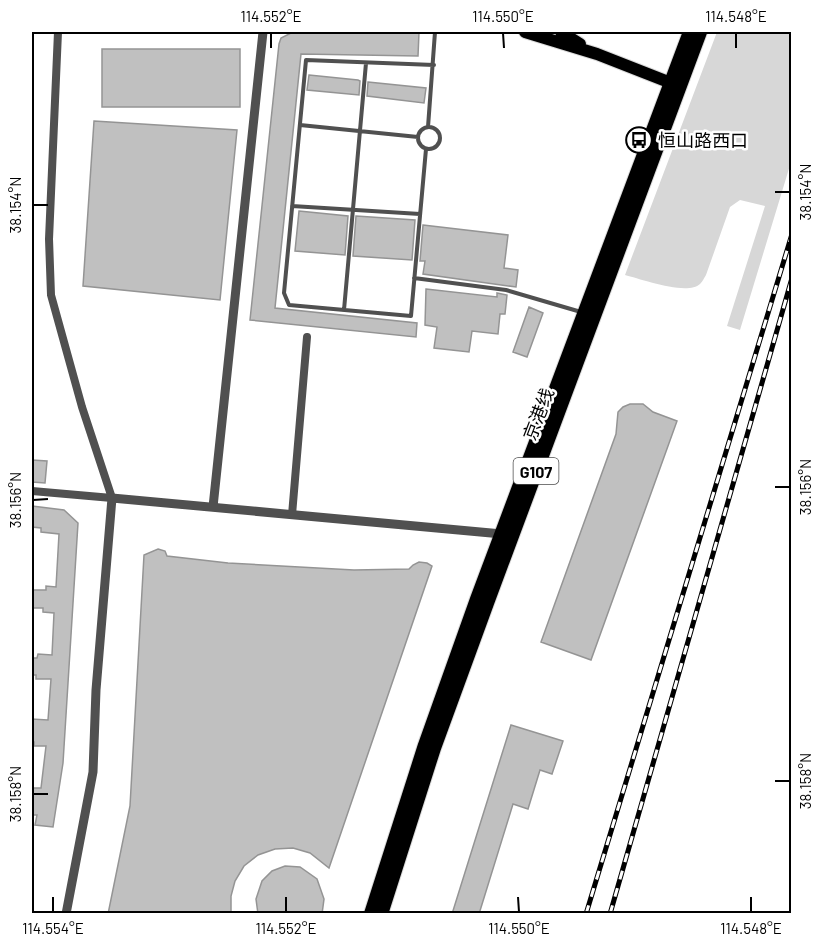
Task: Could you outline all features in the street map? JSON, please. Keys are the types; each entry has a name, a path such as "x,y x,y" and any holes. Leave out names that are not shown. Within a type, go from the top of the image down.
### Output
{"highway":[{"name":"京港线","path":"371,914 425,745 690,32"},
{"name":"京港线","path":"381,914 401,846 458,681 700,32"}],"main road":[{"path":"525,32 597,54 671,83"},
{"path":"561,32 597,54"}],"street":[{"path":"58,32 49,239 51,296 82,407 112,498 96,690 93,772 66,914"},
{"path":"213,507 264,32"},
{"path":"292,515 307,337"},
{"path":"32,491 502,534"}],"lane":[{"path":"428,127 435,32"},
{"path":"426,149 411,316 290,305 284,294 306,60 434,64"},
{"path":"344,310 366,62"},
{"path":"300,125 418,136"},
{"path":"428,127 437,131 440,141 435,147 426,149 420,146 418,136 420,131 428,127"},
{"path":"292,206 420,214"},
{"path":"414,278 506,290 584,313"}],"shaded area":[{"path":"717,32 791,32 791,162 740,330 727,326 765,206 740,200 730,207 706,275 700,284 694,287 664,286 625,275"}],"building":[{"path":"293,32 419,32 418,56 301,54 275,308 417,323 416,337 250,320 279,44 281,38"},
{"path":"102,49 240,49 240,107 102,107"},
{"path":"309,75 358,80 360,81 359,95 307,90"},
{"path":"368,82 426,88 424,103 367,96"},
{"path":"94,121 237,130 220,300 83,286"},
{"path":"299,211 348,216 345,255 295,251"},
{"path":"356,216 415,220 412,260 353,256"},
{"path":"423,225 508,235 504,268 518,270 516,287 423,274 425,261 420,261"},
{"path":"426,289 497,297 497,293 507,295 505,314 500,314 498,334 472,331 469,352 434,348 437,327 425,325"},
{"path":"529,307 543,313 527,357 513,352"},
{"path":"630,404 643,404 653,412 677,421 591,660 541,642 616,434 618,412"},
{"path":"32,460 47,461 45,483 32,482"},
{"path":"32,506 64,510 78,523 63,763 53,827 35,825 37,815 32,815 32,788 41,788 46,746 34,746 32,719 48,720 51,679 36,679 36,675 32,675 32,658 37,658 38,654 52,655 54,613 43,612 43,608 32,608 32,590 46,590 46,586 56,587 59,534 41,532 41,528 32,527"},
{"path":"158,549 165,551 167,556 228,563 354,570 409,569 419,562 432,566 329,868 310,853 293,848 275,849 258,855 244,866 235,881 231,896 231,914 108,914 130,806 144,555"},
{"path":"511,725 563,741 552,774 540,770 528,809 513,804 479,914 452,914"},
{"path":"285,866 300,867 317,879 324,899 322,914 258,914 256,899 262,881 272,871"}],"railway":[{"path":"586,914 792,234"},
{"path":"610,914 792,278"}],"place":[{"name":"恒山路西口","path":"639,140"}]}
